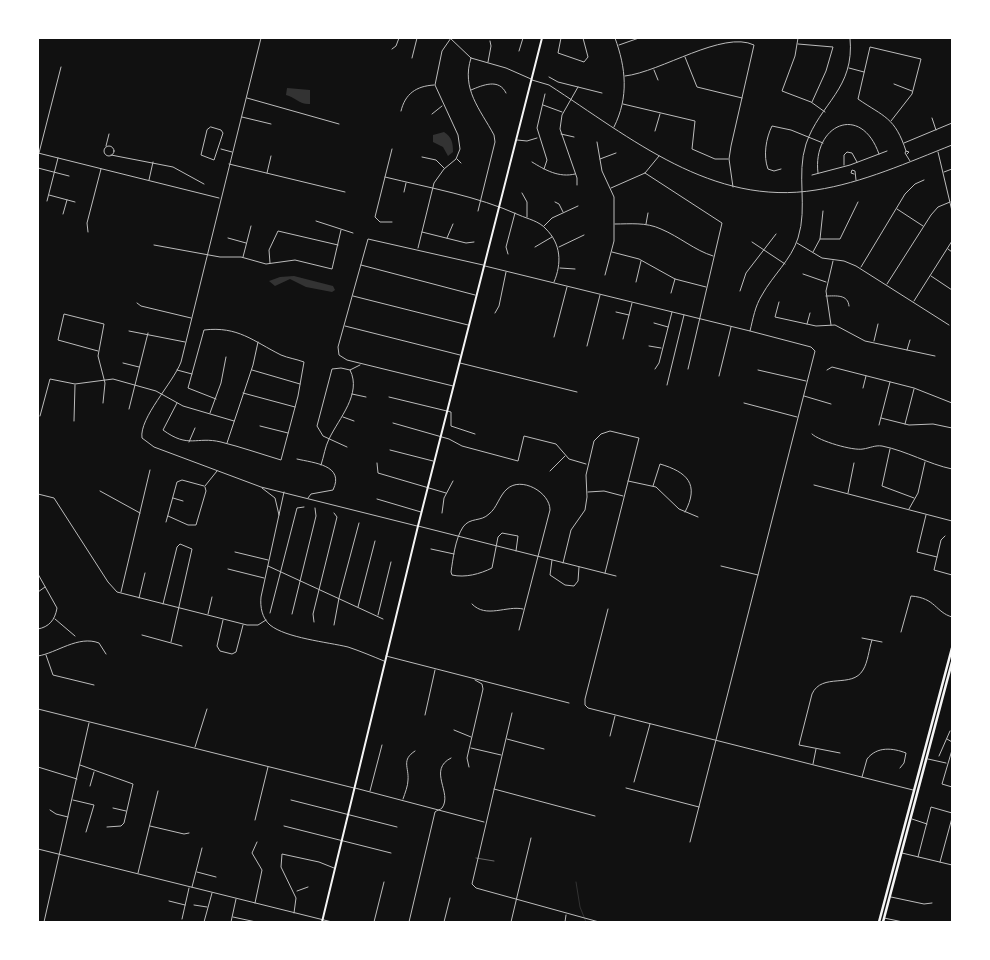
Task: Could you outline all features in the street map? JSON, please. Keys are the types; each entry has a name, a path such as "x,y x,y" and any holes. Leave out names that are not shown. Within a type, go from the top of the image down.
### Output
{"main road":[{"path":"322,921 421,512 542,38"},
{"path":"879,922 883,918 890,897 902,853 916,791 927,759 952,663 952,648"},
{"path":"883,922 926,748 952,663"},
{"path":"926,748 927,759"}],"street":[{"path":"261,38 177,370 142,430 145,442 158,449 261,487 616,576"},
{"path":"392,49 396,46 399,38"},
{"path":"412,58 417,38"},
{"path":"417,249 432,189 444,169 456,158 460,149 458,135 435,85 442,51 450,38 471,58 506,68 531,80 544,83 659,156 697,176 733,187 769,193 802,192 856,180 952,145"},
{"path":"519,51 523,38"},
{"path":"560,38 558,53 581,61 587,60 588,57 583,38"},
{"path":"614,127 623,104 625,76 619,45 615,38"},
{"path":"619,45 639,38"},
{"path":"798,38 798,44 782,91 811,102 824,112"},
{"path":"750,331 761,296 785,264 796,243 802,222 802,162 809,137 824,112 838,94 848,68 850,38"},
{"path":"488,63 490,41"},
{"path":"625,76 653,69 725,42 738,41 754,45 730,159 733,187"},
{"path":"798,44 832,47 826,71 811,102"},
{"path":"891,121 913,91 921,58 895,54 870,47 858,99 875,108 891,121 904,143 906,151 909,152 907,154 910,161"},
{"path":"686,57 698,87 742,98"},
{"path":"471,58 466,74 470,91 494,135 495,142 478,211"},
{"path":"61,67 38,153 220,199"},
{"path":"848,68 865,72"},
{"path":"653,69 658,80"},
{"path":"549,77 558,82 602,93"},
{"path":"470,91 482,85 492,84 502,88 506,94"},
{"path":"894,84 913,91"},
{"path":"400,111 404,98 410,93 426,86 435,85"},
{"path":"577,185 561,134 560,124 578,87"},
{"path":"544,169 547,160 538,138 537,125 545,94"},
{"path":"246,98 339,124"},
{"path":"623,104 695,121 692,149 715,159 730,159"},
{"path":"432,114 443,105"},
{"path":"542,105 564,113"},
{"path":"655,132 660,113"},
{"path":"241,117 271,124"},
{"path":"932,118 936,131"},
{"path":"818,173 818,162 823,143 836,126 844,123 854,125 870,135 879,154"},
{"path":"904,143 952,123"},
{"path":"781,169 774,171 767,169 766,149 773,125 823,143"},
{"path":"209,128 223,132 220,149 214,160 201,156 209,128"},
{"path":"561,134 566,133 574,137"},
{"path":"108,134 104,154 137,162 153,162 173,167 204,184"},
{"path":"516,140 527,141 538,138"},
{"path":"597,142 599,160 605,177 612,188 614,197 611,252 604,276"},
{"path":"106,146 113,148 112,155"},
{"path":"220,149 232,152"},
{"path":"392,149 375,217 380,222 392,222"},
{"path":"812,175 850,165 887,151"},
{"path":"938,151 952,211"},
{"path":"844,166 847,152 852,153 857,162"},
{"path":"599,160 616,153"},
{"path":"267,174 271,156"},
{"path":"612,188 645,173 659,156"},
{"path":"422,157 436,160 444,169"},
{"path":"47,201 58,158"},
{"path":"456,158 461,163"},
{"path":"148,181 153,162"},
{"path":"532,162 544,169 562,175 575,174"},
{"path":"229,164 345,192"},
{"path":"850,165 852,170 855,171 856,180"},
{"path":"38,168 69,176"},
{"path":"88,232 87,224 101,169"},
{"path":"943,172 952,169"},
{"path":"645,173 722,223 688,369"},
{"path":"385,177 500,205 543,226 558,248 559,268 554,283"},
{"path":"860,268 907,191 924,180"},
{"path":"404,192 407,182"},
{"path":"522,193 527,202 527,218"},
{"path":"49,195 76,202"},
{"path":"63,214 67,200"},
{"path":"555,202 559,204 563,213"},
{"path":"820,238 840,239 858,202"},
{"path":"886,285 935,210 950,202"},
{"path":"543,226 578,206"},
{"path":"896,209 924,227"},
{"path":"812,252 820,238 823,211"},
{"path":"508,254 506,247 515,213"},
{"path":"646,224 648,214"},
{"path":"316,221 353,233"},
{"path":"446,238 453,224"},
{"path":"614,224 646,224 661,229 696,249 714,256"},
{"path":"242,258 251,226"},
{"path":"270,263 269,250 278,230 338,245"},
{"path":"154,245 270,263 295,260 332,269 341,230"},
{"path":"422,232 470,244 474,242"},
{"path":"740,291 746,273 776,234"},
{"path":"558,248 584,235"},
{"path":"535,247 552,237"},
{"path":"228,238 246,243"},
{"path":"454,386 361,364 343,358 338,352 368,239 417,249 672,311 815,350 690,842"},
{"path":"913,302 952,241"},
{"path":"752,242 785,264"},
{"path":"796,243 812,252 833,260 847,262 860,268 949,325"},
{"path":"948,249 952,252"},
{"path":"611,252 641,260 675,279 706,288"},
{"path":"636,282 641,260"},
{"path":"831,324 826,296 833,260"},
{"path":"360,265 477,296"},
{"path":"559,268 575,269"},
{"path":"495,313 499,306 506,271"},
{"path":"803,274 827,283"},
{"path":"930,276 952,290"},
{"path":"671,293 675,279"},
{"path":"554,337 567,286"},
{"path":"587,346 600,294"},
{"path":"352,295 469,326"},
{"path":"826,296 844,297 849,301 849,306"},
{"path":"623,339 633,302"},
{"path":"779,302 775,317 807,324 831,324 842,328 857,338 935,356"},
{"path":"137,303 141,306 191,318"},
{"path":"655,368 659,363 672,311"},
{"path":"616,312 629,315"},
{"path":"807,324 810,313"},
{"path":"98,350 58,340 64,314 104,324 98,350 106,391 103,403"},
{"path":"667,386 684,314"},
{"path":"654,323 668,327"},
{"path":"874,342 878,324"},
{"path":"344,326 462,356"},
{"path":"719,376 731,326"},
{"path":"177,403 163,430 176,439 189,442 227,444 281,460 295,408 304,362 282,355 258,341 232,330 204,330 188,388 216,398"},
{"path":"129,331 148,333 167,340 185,342"},
{"path":"129,409 148,333"},
{"path":"907,350 910,340"},
{"path":"227,444 251,370 258,341"},
{"path":"649,346 662,348"},
{"path":"210,414 226,357"},
{"path":"123,363 139,367"},
{"path":"460,363 577,392"},
{"path":"347,447 329,440 318,431 318,422 331,371 334,368 350,370 361,364"},
{"path":"827,370 832,367 914,388 952,403"},
{"path":"177,370 193,374"},
{"path":"251,370 300,384"},
{"path":"321,465 329,440 352,394 354,378 350,370"},
{"path":"758,370 807,382"},
{"path":"863,388 866,376"},
{"path":"40,416 50,379 75,384 88,384 104,379 134,385 163,394 177,403 234,421"},
{"path":"879,425 890,382"},
{"path":"74,421 75,384"},
{"path":"905,424 914,388"},
{"path":"244,393 295,408"},
{"path":"352,394 366,397"},
{"path":"389,396 447,411 452,414 451,426 475,434"},
{"path":"803,396 831,404"},
{"path":"744,402 798,417"},
{"path":"342,417 354,421"},
{"path":"881,418 905,424 933,424 952,428"},
{"path":"393,424 441,436 462,446 518,461 524,436 556,444 565,455 576,462 587,464"},
{"path":"260,426 289,433"},
{"path":"189,442 195,428"},
{"path":"563,563 571,530 585,510 587,464 593,443 598,436 612,431 639,438 605,573"},
{"path":"812,434 821,440 859,449 876,446 890,448 905,452 925,462 952,469"},
{"path":"890,448 882,486 914,498"},
{"path":"390,450 435,461"},
{"path":"550,471 565,455"},
{"path":"297,459 333,470 336,480 334,489 311,494 308,498"},
{"path":"908,510 918,493 925,462"},
{"path":"377,463 378,473 446,493"},
{"path":"848,493 854,463"},
{"path":"653,486 660,464 678,470 688,479 691,493 685,512"},
{"path":"120,593 150,470"},
{"path":"205,487 213,480 218,471"},
{"path":"166,522 178,481 205,487"},
{"path":"442,513 446,493 452,481"},
{"path":"628,481 661,489 676,507 698,517"},
{"path":"516,551 518,537 505,532 500,534 498,539 492,567 478,574 455,576 451,574 459,536 467,523 490,514 505,490 512,486 520,485 542,492 548,500 550,510 519,630"},
{"path":"814,485 952,521"},
{"path":"168,516 184,524 195,526 206,491 205,487"},
{"path":"261,487 276,501 280,518"},
{"path":"100,491 140,513"},
{"path":"587,492 604,491 624,496"},
{"path":"284,492 280,518 260,603 266,620 281,631 349,648 385,661"},
{"path":"38,494 51,496 65,513 112,588 120,593 243,624 254,626 266,620"},
{"path":"173,498 183,501"},
{"path":"378,499 421,512"},
{"path":"270,613 296,508 304,507"},
{"path":"292,614 316,516 315,508"},
{"path":"314,622 313,614 337,517 334,513"},
{"path":"926,515 918,552 937,558"},
{"path":"334,625 338,598 359,523"},
{"path":"945,536 941,540 934,570 952,575"},
{"path":"358,607 375,541"},
{"path":"163,604 178,546 193,550 171,642"},
{"path":"430,549 455,554"},
{"path":"235,552 269,560"},
{"path":"552,560 550,574 565,585 574,586 579,580 579,567"},
{"path":"377,616 391,562"},
{"path":"268,566 383,619"},
{"path":"721,566 759,575"},
{"path":"228,569 265,578"},
{"path":"139,598 146,573"},
{"path":"38,574 56,605 55,618 46,626 38,629"},
{"path":"38,592 46,587"},
{"path":"902,632 911,596 930,600 944,614 952,617"},
{"path":"208,615 212,597"},
{"path":"472,604 475,607 494,612 510,607 524,609"},
{"path":"608,609 585,705 588,708 916,791"},
{"path":"55,618 74,636"},
{"path":"223,619 217,648 220,651 235,654 243,624"},
{"path":"142,636 182,646"},
{"path":"862,638 882,642"},
{"path":"840,753 800,745 812,694 824,682 851,679 860,674 865,667 872,640"},
{"path":"38,656 46,655 76,643 91,641 99,643 106,654"},
{"path":"46,655 52,675 94,685"},
{"path":"386,656 435,670 569,702"},
{"path":"425,715 435,670"},
{"path":"469,767 467,762 483,689 482,684 473,679"},
{"path":"38,709 485,822"},
{"path":"195,748 207,709"},
{"path":"512,713 476,858 472,877 473,887 599,922"},
{"path":"610,736 615,715"},
{"path":"44,922 89,722"},
{"path":"634,782 650,724"},
{"path":"454,730 472,737"},
{"path":"939,756 950,731"},
{"path":"946,738 952,742"},
{"path":"507,739 544,749"},
{"path":"370,792 382,745"},
{"path":"470,748 502,756"},
{"path":"862,777 867,759 872,753 886,748 906,753 904,763 900,768"},
{"path":"812,765 816,749"},
{"path":"952,750 942,784 952,787"},
{"path":"403,800 408,779 405,763 408,757 415,752"},
{"path":"409,922 435,812 442,807 444,798 440,781 442,768 446,761 451,758"},
{"path":"927,759 947,764"},
{"path":"80,765 132,783 133,786 123,824 107,827"},
{"path":"255,820 268,766"},
{"path":"38,767 77,779"},
{"path":"90,786 94,771"},
{"path":"626,788 700,806"},
{"path":"494,789 595,816"},
{"path":"137,874 158,791"},
{"path":"72,800 94,805 86,832"},
{"path":"290,800 397,827"},
{"path":"918,857 931,807 952,813"},
{"path":"113,808 127,811"},
{"path":"50,810 56,814 68,817"},
{"path":"940,862 952,818"},
{"path":"911,819 927,824"},
{"path":"149,826 184,834 189,833"},
{"path":"284,826 391,853"},
{"path":"511,922 531,838"},
{"path":"255,903 262,870 252,856 257,842"},
{"path":"182,919 202,848"},
{"path":"38,849 332,922"},
{"path":"902,853 952,865"},
{"path":"294,913 295,892 281,867 282,854 334,868"},
{"path":"196,872 216,877"},
{"path":"374,922 384,882"},
{"path":"295,892 308,887"},
{"path":"204,922 212,893"},
{"path":"890,897 924,904 932,903"},
{"path":"444,922 450,898"},
{"path":"231,922 236,899"},
{"path":"169,902 185,905"},
{"path":"194,905 208,908"},
{"path":"565,922 566,914"},
{"path":"233,917 256,922"},
{"path":"883,918 903,922"}],"lane":[{"path":"476,858 494,861"}],"shaded area":[{"path":"287,88 310,90 310,104 303,103 286,95"},
{"path":"444,132 449,136 452,143 453,152 448,156 443,147 433,142 433,135"},
{"path":"294,276 333,286 335,290 332,292 306,287 290,279 275,286 269,281 280,277"}],"waterway":[{"path":"576,882 580,907 586,922"}]}
